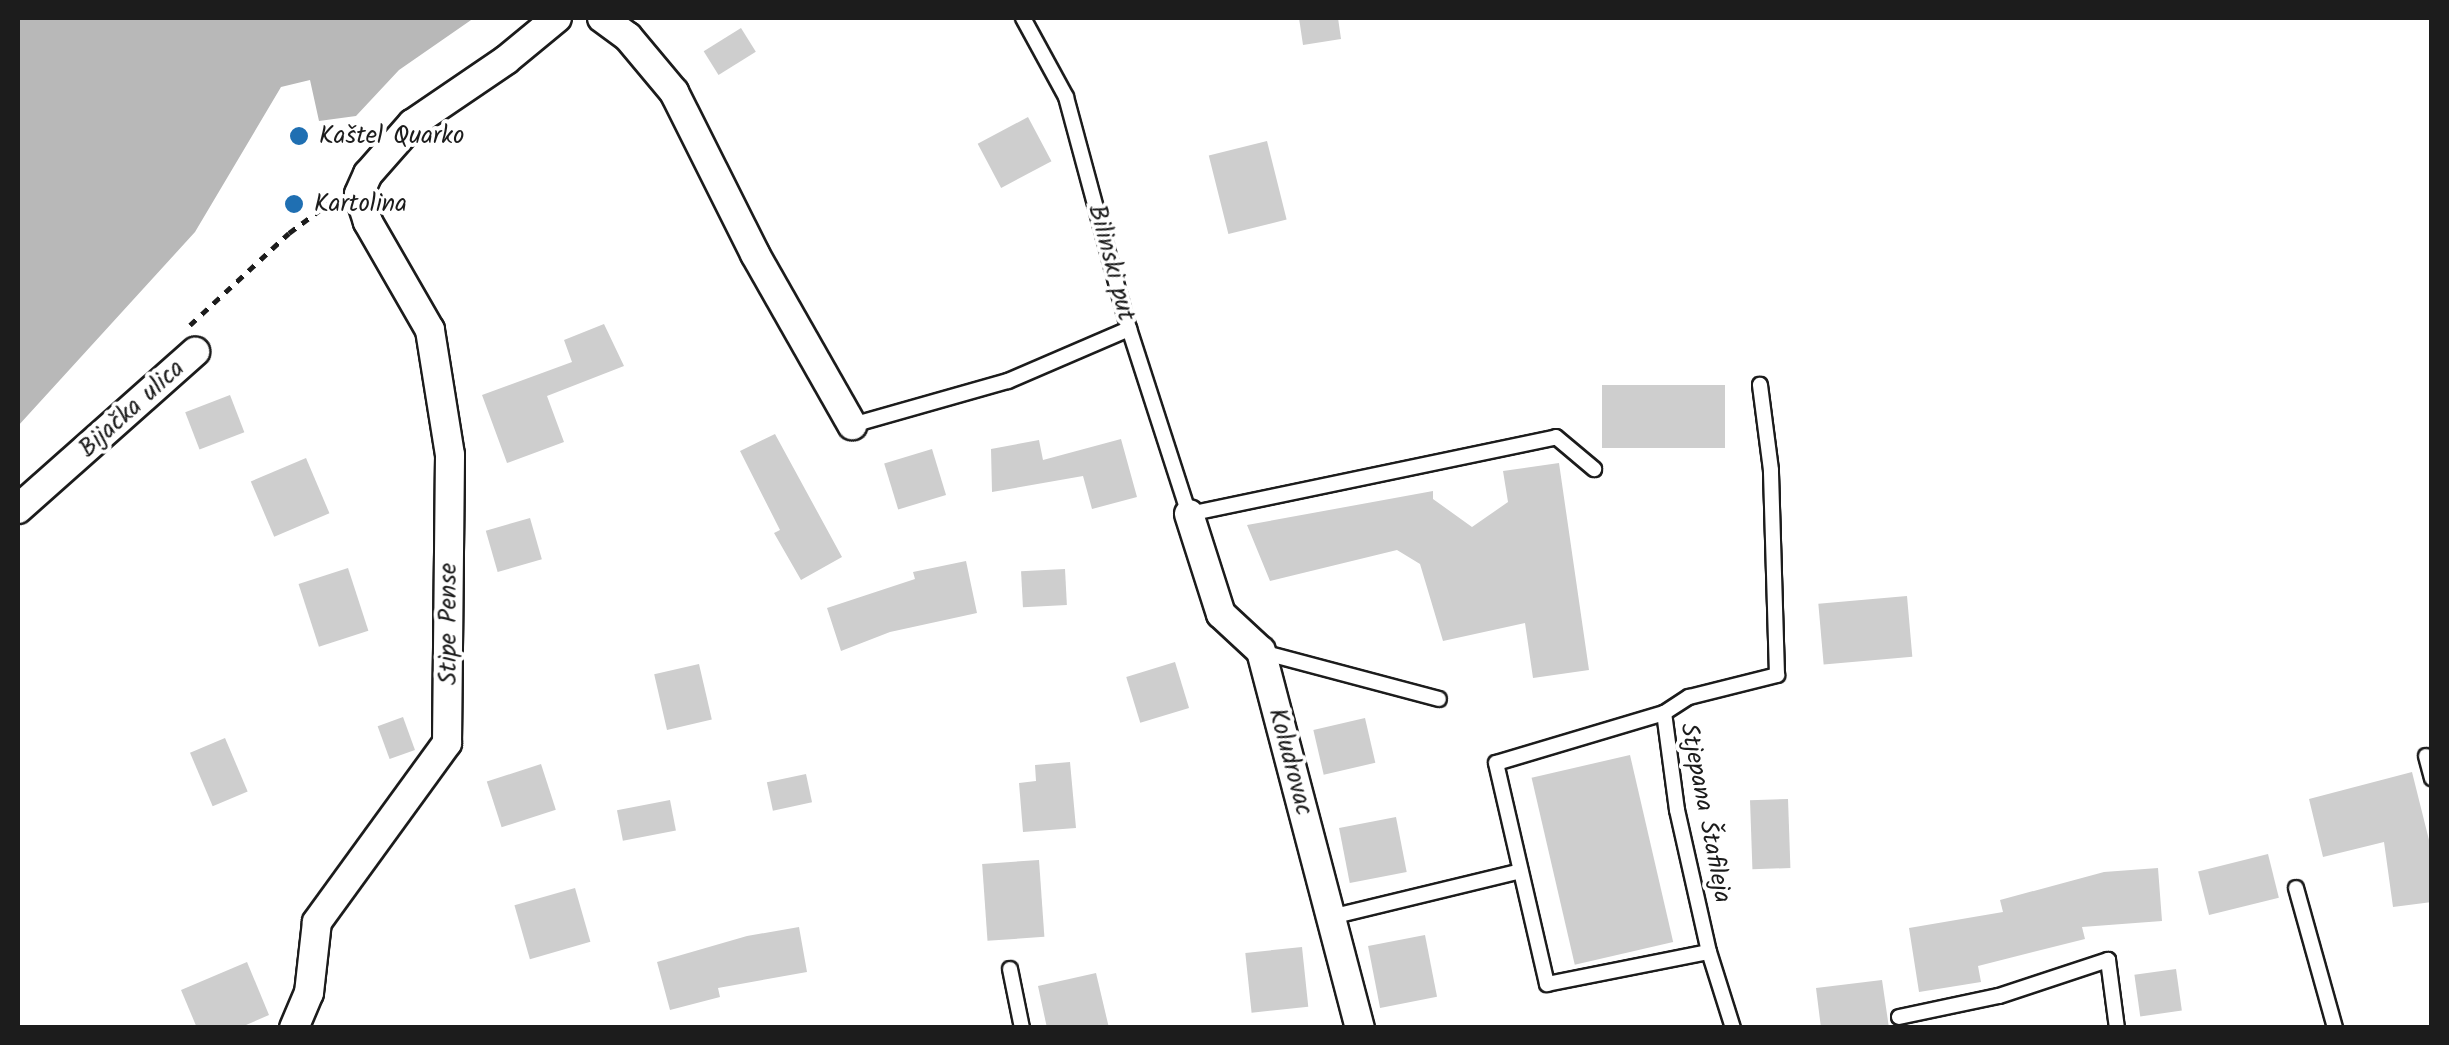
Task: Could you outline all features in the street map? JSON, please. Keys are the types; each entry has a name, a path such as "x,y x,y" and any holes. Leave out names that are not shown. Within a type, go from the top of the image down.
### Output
{"street":[{"path":"360,194 368,174 412,124 506,60 557,18"},
{"path":"602,18 628,37 674,92 755,254 852,425"},
{"name":"Stipe Pense","path":"294,1028 309,993 317,922 448,742 448,437 430,330 368,222 360,194"},
{"name":"Bijačka ulica","path":"18,508 195,352"},
{"path":"1189,514 1221,614 1261,652"},
{"name":"Koludrovac","path":"1261,652 1360,1028"}],"lane":[{"name":"Bilinski put","path":"1023,18 1066,97 1129,330 1189,514"},
{"path":"852,425 1008,381 1129,330"},
{"name":"Stjepana Štafileja","path":"1733,1028 1709,952 1677,810 1664,713 1689,697 1777,675 1770,470 1760,385"},
{"path":"1189,514 1556,437 1594,469"},
{"path":"1261,652 1439,699"},
{"path":"1664,713 1496,762 1548,984 1709,952"},
{"path":"2426,756 2432,778"},
{"path":"1331,917 1521,871"},
{"path":"2296,888 2335,1028"},
{"path":"1899,1017 1999,996 2108,960 2117,1028"},
{"path":"1010,969 1022,1028"}],"path":[{"name":"Bijačka ulica","path":"195,352 188,326 225,289 332,201 360,194"}],"shaded area":[{"path":"18,18 474,18 399,70 356,116 319,121 310,80 281,87 195,232 18,426"}],"building":[{"path":"1299,18 1338,18 1341,39 1303,45"},
{"path":"741,28 756,52 719,75 704,51"},
{"path":"1028,117 1051,161 1001,188 978,144"},
{"path":"1267,141 1287,220 1228,234 1209,156"},
{"path":"604,324 624,366 547,396 564,442 507,463 482,395 572,362 564,340"},
{"path":"1602,385 1725,385 1725,448 1602,448"},
{"path":"230,395 244,432 200,450 185,412"},
{"path":"775,434 842,557 801,580 774,533 780,530 740,451"},
{"path":"1121,439 1137,497 1092,509 1083,476 992,492 991,449 1039,440 1043,460"},
{"path":"932,449 946,495 898,510 884,464"},
{"path":"306,458 329,513 274,537 251,481"},
{"path":"1559,463 1589,670 1533,678 1525,623 1443,641 1420,564 1397,550 1270,581 1247,525 1433,491 1433,499 1472,527 1508,502 1503,471"},
{"path":"530,518 542,559 498,572 486,531"},
{"path":"966,561 977,613 890,632 841,651 827,608 915,579 913,572"},
{"path":"348,568 368,631 319,647 299,584"},
{"path":"1065,569 1067,605 1023,607 1021,571"},
{"path":"1907,596 1912,657 1824,665 1818,604"},
{"path":"1175,662 1189,708 1140,723 1126,677"},
{"path":"699,664 712,720 667,730 654,674"},
{"path":"403,717 415,750 390,759 378,726"},
{"path":"1365,718 1375,763 1324,775 1313,730"},
{"path":"225,738 248,791 213,806 190,753"},
{"path":"1630,755 1673,942 1575,965 1532,778"},
{"path":"1070,762 1076,828 1023,832 1019,783 1036,781 1035,765"},
{"path":"541,764 556,810 502,827 487,782"},
{"path":"2412,772 2432,852 2432,902 2393,907 2384,842 2323,857 2309,799"},
{"path":"806,774 812,802 773,811 767,782"},
{"path":"1788,799 1790,868 1752,869 1750,800"},
{"path":"670,800 676,830 623,841 617,810"},
{"path":"1396,817 1407,872 1350,883 1339,828"},
{"path":"2268,854 2279,898 2209,915 2198,871"},
{"path":"1039,860 1044,937 988,941 982,864"},
{"path":"2158,868 2162,921 2082,927 2085,939 1978,966 1981,982 1919,992 1909,928 2003,912 2000,900 2104,872"},
{"path":"575,888 590,942 530,959 514,905"},
{"path":"799,927 807,972 718,988 720,997 670,1010 657,962 747,936"},
{"path":"1425,935 1437,997 1380,1008 1368,946"},
{"path":"1302,947 1308,1007 1252,1013 1245,953"},
{"path":"247,962 269,1015 239,1028 197,1028 181,990"},
{"path":"2176,969 2182,1011 2140,1016 2134,975"},
{"path":"1096,973 1109,1028 1047,1028 1038,986"},
{"path":"1882,980 1889,1028 1821,1028 1816,988"}],"place":[{"name":"Kaštel Quarko","path":"299,136"},
{"name":"Kartolina","path":"294,204"}]}
